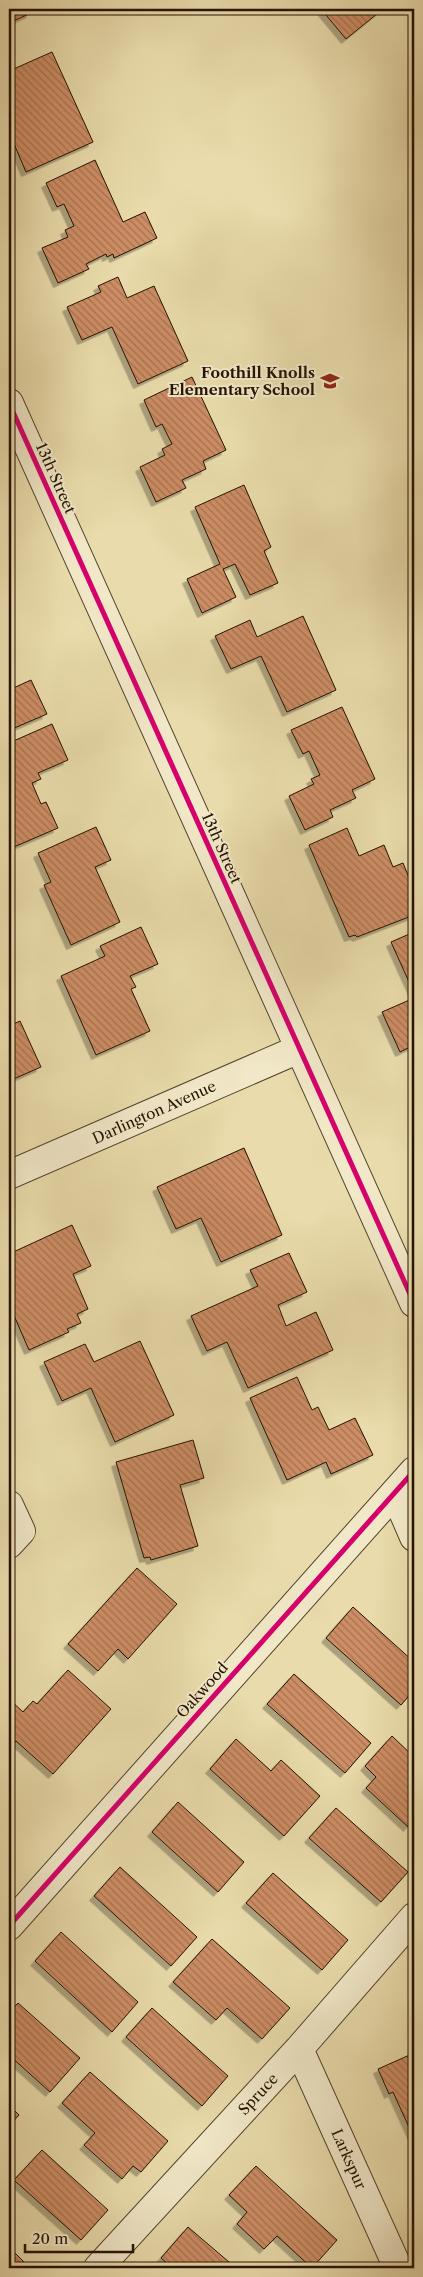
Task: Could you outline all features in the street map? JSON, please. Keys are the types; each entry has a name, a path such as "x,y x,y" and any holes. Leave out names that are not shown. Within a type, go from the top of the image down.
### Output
{"street":[{"name":"13th Street","path":"9,403 414,1303"},
{"name":"Darlington Avenue","path":"9,1175 299,1048"},
{"name":"Oakwood","path":"9,1926 414,1471"},
{"path":"395,1493 414,1537"},
{"path":"9,1505 21,1531 9,1544"},
{"name":"Spruce","path":"98,2268 300,2049 414,1917"},
{"name":"Larkspur","path":"300,2049 398,2268"}],"building":[{"path":"9,9 29,9 31,13 9,23"},
{"path":"321,9 383,9 346,39"},
{"path":"52,52 93,142 26,172 9,132 9,71"},
{"path":"95,160 123,222 145,212 157,238 114,258 113,254 107,257 106,254 86,264 89,269 58,283 42,248 68,237 65,230 74,226 64,204 57,207 46,183"},
{"path":"118,277 127,298 154,286 188,361 138,384 112,327 82,340 67,307 101,292 98,286"},
{"path":"192,377 226,450 203,461 206,469 182,480 186,488 156,502 140,467 165,455 162,449 172,444 162,424 156,427 144,400"},
{"path":"244,485 271,547 264,551 278,583 250,595 235,564 223,569 236,597 202,613 187,579 220,564 195,507"},
{"path":"303,616 336,690 287,712 261,656 231,669 215,636 250,620 257,637"},
{"path":"31,680 47,714 12,729 9,722 9,690"},
{"path":"342,707 375,779 352,790 356,798 330,810 333,817 305,830 289,796 314,784 311,779 320,775 309,751 303,754 291,730"},
{"path":"52,724 68,760 38,773 41,779 32,783 41,804 46,802 58,828 9,849 9,743"},
{"path":"96,827 111,860 95,867 120,922 71,945 44,885 51,882 38,853"},
{"path":"347,828 359,856 384,845 393,867 403,863 414,890 414,915 357,937 355,935 349,937 309,845"},
{"path":"141,927 158,964 130,976 136,987 131,989 150,1031 96,1055 61,976 105,956 100,946"},
{"path":"414,932 414,993 391,942"},
{"path":"414,998 414,1045 400,1052 382,1012"},
{"path":"20,1021 41,1067 9,1081 9,1026"},
{"path":"244,1148 282,1235 221,1262 201,1218 176,1229 157,1187"},
{"path":"72,1225 91,1266 73,1274 88,1309 77,1314 81,1323 67,1329 69,1332 29,1350 9,1304 9,1254"},
{"path":"289,1253 307,1292 278,1305 286,1326 316,1312 333,1350 248,1388 227,1342 207,1351 191,1316 258,1286 250,1270"},
{"path":"140,1341 174,1415 115,1442 91,1388 62,1401 44,1362 85,1344 94,1362"},
{"path":"297,1377 312,1410 318,1407 329,1430 355,1418 373,1455 331,1474 326,1462 287,1480 250,1398"},
{"path":"193,1440 204,1478 180,1485 198,1546 151,1560 150,1557 144,1558 116,1462"},
{"path":"137,1568 177,1604 128,1659 118,1649 98,1671 68,1644"},
{"path":"353,1607 414,1662 414,1690 401,1705 326,1638"},
{"path":"68,1670 111,1709 53,1774 16,1741 9,1749 9,1699 23,1712 33,1701 37,1704"},
{"path":"294,1674 371,1743 345,1773 267,1704"},
{"path":"392,1736 414,1757 414,1820 408,1827 366,1788 376,1777 365,1766"},
{"path":"236,1739 271,1771 281,1760 320,1796 284,1836 210,1769"},
{"path":"9,1798 15,1804 9,1811"},
{"path":"178,1802 244,1862 218,1892 152,1832"},
{"path":"336,1808 408,1872 381,1902 309,1838"},
{"path":"120,1867 197,1937 171,1966 94,1896"},
{"path":"273,1873 348,1940 322,1970 246,1903"},
{"path":"61,1932 138,2002 112,2032 35,1961"},
{"path":"212,1939 290,2008 262,2039 227,2008 216,2020 173,1982"},
{"path":"18,2003 80,2058 50,2092 9,2055 9,2013"},
{"path":"152,2008 228,2076 202,2106 126,2037"},
{"path":"414,2053 413,2136 393,2092 389,2094 378,2069"},
{"path":"90,2072 168,2141 141,2172 133,2166 122,2179 84,2145 95,2133 62,2103"},
{"path":"9,2105 19,2115 9,2126"},
{"path":"42,2150 108,2210 81,2240 14,2180"},
{"path":"256,2166 337,2240 312,2268 277,2236 264,2249 237,2224 247,2212 229,2195"},
{"path":"188,2227 236,2268 173,2268 161,2258"},
{"path":"9,2247 30,2268 9,2268"}],"cycle path":[{"path":"9,403 414,1303"},
{"path":"9,1926 414,1471"}],"place":[{"name":"Foothill Knolls Elementary School","path":"330,381"}]}
